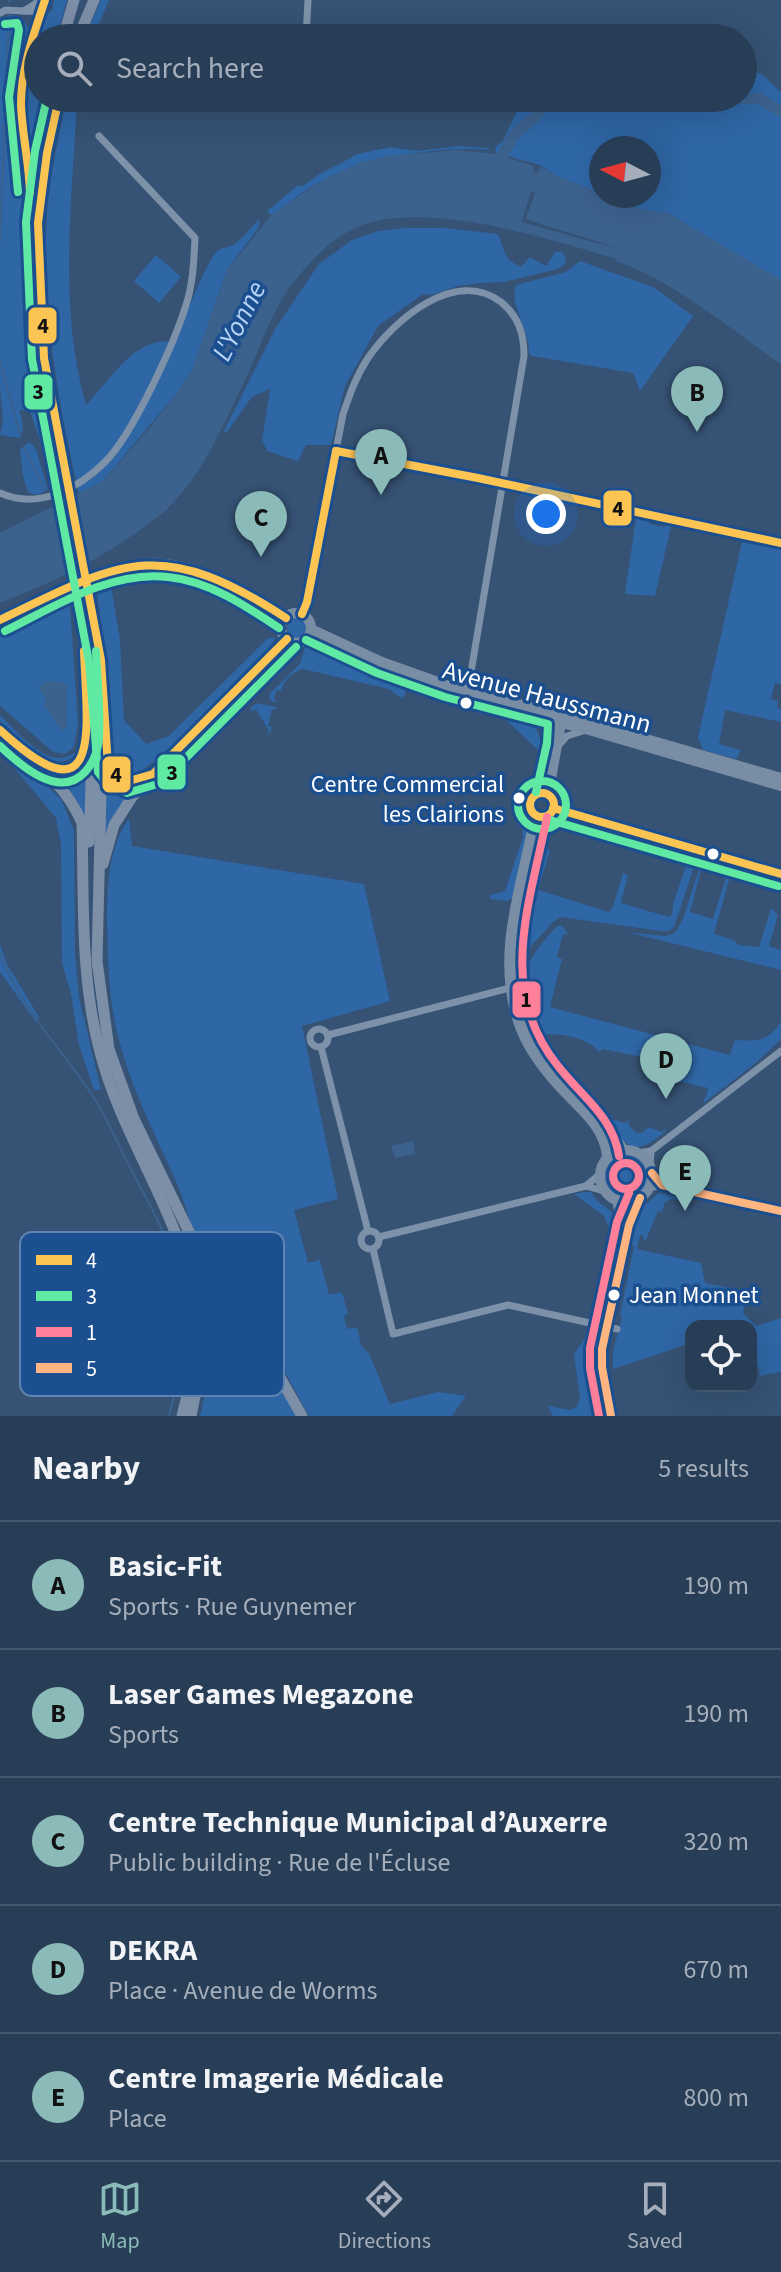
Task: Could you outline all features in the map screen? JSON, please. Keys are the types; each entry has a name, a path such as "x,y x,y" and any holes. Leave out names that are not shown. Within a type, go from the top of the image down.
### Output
{"main road":[{"path":"36,24 42,4 50,8 52,0"},
{"path":"67,24 74,0"},
{"path":"84,24 93,1"},
{"path":"24,65 21,100 30,171 29,283 34,338 82,595 101,660 108,766 113,773 129,781 153,774"},
{"path":"30,224 47,112"},
{"path":"44,358 38,223 56,112"},
{"path":"37,178 35,282 60,477"},
{"path":"35,762 58,771 68,769 78,764 85,752 82,595"},
{"path":"82,624 92,715 86,927 91,1013 108,1082 119,1112 175,1232"},
{"path":"95,633 101,693 102,750 97,961 109,1049 134,1119 189,1232"},
{"path":"97,908 105,852 114,825 132,797 287,639"},
{"path":"0,730 64,790 82,823 86,927"},
{"path":"181,1216 186,1232"},
{"path":"284,1384 302,1416"},
{"path":"182,1416 185,1396"},
{"path":"191,1416 194,1396"}],"street":[{"path":"307,24 308,0"},
{"path":"24,11 42,4"},
{"path":"0,13 6,10 24,11 42,4"},
{"path":"24,11 31,24"},
{"path":"0,493 23,499 44,499 71,488 105,462 122,440 165,356 187,303 195,238 99,136"},
{"path":"302,614 343,414 353,385 374,349 388,333 424,305 450,293 470,290 495,298 511,311 522,330 524,342 468,690"},
{"path":"336,451 503,483 781,543"},
{"path":"0,620 67,587 106,572 151,563 198,571 286,618"},
{"path":"294,613 302,614 309,620 309,634 299,643 287,639 282,626 286,618 294,613"},
{"name":"Avenue Haussmann","path":"309,634 382,662 589,730 781,786"},
{"name":"Avenue Haussmann","path":"309,634 420,685 781,778"},
{"path":"535,716 545,725 555,744"},
{"path":"543,794 553,800 553,808 549,814 539,816 530,809 530,802 543,794 560,720"},
{"path":"555,744 571,733 589,730"},
{"path":"553,808 781,874"},
{"path":"379,1237 586,1186 600,1174 607,1158 601,1132 555,1082 527,1042 518,1022 510,988 510,938 539,816"},
{"path":"539,816 518,937 516,974 521,1004 545,1057 600,1118 624,1150"},
{"path":"328,1035 510,988"},
{"path":"316,1029 322,1029 328,1035 321,1047 306,1040 316,1029"},
{"path":"321,1047 368,1231"},
{"path":"607,1158 624,1150 638,1153 651,1151 781,1051"},
{"path":"649,1188 651,1151"},
{"path":"638,1153 662,1185"},
{"path":"600,1174 604,1191"},
{"path":"611,1416 601,1359 629,1225 640,1198 649,1188 662,1185 781,1211"},
{"path":"586,1186 625,1202 640,1198"},
{"path":"604,1416 593,1361 608,1327 622,1224 617,1200"},
{"path":"368,1231 379,1237 378,1246 373,1249 367,1249 361,1242 368,1231"},
{"path":"373,1249 393,1334 508,1305 608,1327"}],"shaded area":[{"path":"54,0 67,0 61,24 40,24 43,16 52,11"},
{"path":"101,0 109,0 99,24 90,24"},
{"path":"13,15 22,18 26,24 17,94 25,163 24,266 31,361 50,470 30,411 19,410 23,427 20,438 0,435 3,420 0,389 0,18"},
{"path":"757,72 763,75 781,92 781,281 668,213 639,208 661,208 661,136 589,136 589,188 556,176 540,165 496,153 495,147 503,141 517,112 757,112"},
{"path":"25,112 41,112 33,169"},
{"path":"64,112 76,112 70,215 70,292 77,368 86,405 135,353 159,342 173,342 214,256 220,249 238,241 259,219 259,227 227,270 192,370 177,393 103,481 79,494 58,389 49,319 47,213"},
{"path":"459,146 490,150 427,152 359,166 322,181 271,215 267,211 297,186 303,186 358,154 390,147 417,151"},
{"path":"446,228 498,234 507,256 521,267 530,257 546,266 555,252 562,252 566,258 564,265 558,269 504,282 458,286 431,295 423,294 378,326 345,386 331,445 306,445 298,461 267,451 262,440 270,389 252,397 226,433 224,431 275,329 319,264 352,240 378,231"},
{"path":"156,255 181,277 159,303 134,281"},
{"path":"580,261 653,287 693,316 640,391 633,373 529,353 515,301 516,285 566,272"},
{"path":"28,443 36,449 48,490 37,495 29,493 23,472 20,449"},
{"path":"636,518 664,527 668,523 671,527 655,596 625,594"},
{"path":"742,542 781,549 781,684 775,683 771,699 778,701 781,722 725,710 719,744 741,750 736,759 703,750 698,737"},
{"path":"110,580 120,640 124,720 146,744 169,736 268,638 275,637 271,650 164,754 136,775 120,771 114,758 108,665 95,582"},
{"path":"69,591 78,723 74,747 65,754 53,752 0,706 0,630 52,605"},
{"path":"297,618 304,621 307,628 304,635 297,638 290,635 287,628 290,621"},
{"path":"310,646 400,687 405,690 405,695 401,698 389,689 303,669 289,677 281,691 276,690 274,700 278,702 272,702 270,693 300,664 305,647"},
{"path":"423,695 447,698 534,723 544,748 537,785 532,782 539,751 503,717"},
{"path":"257,703 276,707 276,710 272,709 268,726 272,727 270,733 266,734 269,731 256,709 252,711 250,708"},
{"path":"0,715 46,755 57,758 67,757 77,750 79,752 68,760 47,760 17,738 0,721"},
{"path":"0,741 61,799 74,830 75,955 79,997 101,1090 94,1090 79,1045 71,994 62,963 61,845 56,818 0,751"},
{"path":"88,758 86,822 76,799 49,771"},
{"path":"107,773 117,781 140,783 104,845"},
{"path":"129,818 132,846 364,884 390,1001 302,1026 338,1199 294,1210 308,1263 320,1260 329,1295 342,1292 348,1314 344,1316 347,1329 357,1327 361,1345 369,1354 390,1404 438,1392 466,1396 452,1416 309,1416 284,1371 284,1232 193,1232 178,1186 135,1088 113,1014 108,963 108,882 122,830"},
{"path":"525,822 528,828 513,898 507,901 490,899 490,895 505,891 523,837 522,823"},
{"path":"546,825 550,826 545,848 550,850 538,890 609,912 623,873 628,875 621,903 669,917 672,915 690,854 695,864 674,927 661,931 560,917 520,958"},
{"path":"703,857 725,863 725,866 703,863 690,912 713,919 730,865 733,865 714,934 734,940 738,945 759,947 771,908 778,915 769,946 781,950 781,970 626,932 665,936 675,933 683,919"},
{"path":"557,926 562,926 567,935 563,934 557,957 562,959 550,1007 730,1055 735,1040 761,1039 781,1022 781,1039 704,1103 708,1088 652,1075 647,1058 603,1049 599,1052 588,1043 572,1037 540,1035 540,1027 534,1024 528,1009 526,972 541,944"},
{"path":"0,944 7,964 39,1017 36,1022 0,972"},
{"path":"612,1115 611,1119 626,1123 628,1119 629,1126 637,1133 649,1127 666,1131 646,1145 632,1146 605,1118"},
{"path":"626,1154 641,1161 648,1176 641,1191 626,1198 611,1191 604,1176 611,1161"},
{"path":"591,1192 611,1211 614,1229 609,1227 603,1215 574,1194"},
{"path":"659,1193 684,1198 683,1201 671,1199 665,1202 646,1240 640,1235 637,1249 701,1263 705,1283 730,1288 730,1296 745,1300 743,1313 750,1320 685,1320 685,1345 613,1369 613,1351 634,1246 630,1244 641,1208"},
{"path":"781,1318 781,1372 760,1376 757,1326"},
{"path":"587,1335 585,1372 594,1416 553,1416 548,1406 570,1410 577,1407 580,1398 574,1354"},
{"path":"284,1391 298,1416 200,1416 204,1396 284,1396"}],"water":[{"name":"L'Yonne","path":"456,150 496,154 534,166 533,172 538,173 540,166 556,176 589,188 589,208 640,208 668,213 781,280 781,364 680,293 616,259 483,224 411,217 379,221 351,230 334,241 290,287 272,318 215,442 196,475 169,507 127,539 92,560 0,603 0,533 103,481 146,432 192,370 227,270 272,214 323,180 362,162 387,156","holes":["531,191 535,193 525,219 621,249 522,222"]},
{"path":"46,681 67,685 67,726 61,731 44,705 46,701 39,687"},
{"path":"413,1141 415,1154 395,1158 391,1146"}],"pier":[{"path":"531,191 535,193 525,220 621,250 522,222"}],"waterway":[{"path":"0,240 9,15"},
{"path":"757,99 781,111"},
{"path":"496,167 514,135 539,112"},
{"path":"0,362 20,434"},
{"path":"24,447 45,490"},
{"path":"0,953 31,1011 101,1109 163,1232"},
{"path":"169,1416 174,1396"}],"transit line":[{"name":"4","path":"37,24 45,0"},
{"name":"3","path":"5,24 17,23 19,30 9,97 18,192"},
{"name":"4","path":"24,73 21,104 30,192"},
{"name":"3","path":"44,112 35,151 26,222 32,359 89,662 98,772 106,782 127,793 161,783 296,647"},
{"name":"4","path":"56,112 38,223 44,358 101,660 108,766 113,773 129,781 153,774 287,639"},
{"name":"4","path":"336,451 781,543"},
{"name":"4","path":"302,614 307,602 336,451"},
{"name":"4","path":"0,620 80,583 112,571 143,566 174,567 206,576 243,592 286,618"},
{"name":"3","path":"5,631 84,592 125,579 147,576 183,579 212,589 279,628"},
{"name":"3","path":"306,640 377,673 445,697 548,724 536,792"},
{"name":"4","path":"0,730 33,757 57,769 73,767 82,755 86,735 84,651"},
{"name":"3","path":"0,746 29,770 52,781 75,780 85,772 95,756 99,738 96,651"},
{"name":"3","path":"542,781 559,788 566,805 559,822 542,829 525,822 518,805 525,788 542,781"},
{"name":"4","path":"542,793 553,800 554,805 547,816 542,817 531,810 530,805 537,794 542,793"},
{"name":"4","path":"553,808 781,874"},
{"name":"1","path":"547,817 523,945 523,976 528,1007 539,1037 558,1066 595,1107 610,1129 619,1156"},
{"name":"3","path":"550,820 778,886"},
{"name":"1","path":"626,1163 635,1167 639,1176 635,1185 626,1189 617,1185 613,1176 617,1167 626,1163"},
{"name":"5","path":"652,1173 662,1185 781,1211"},
{"name":"1","path":"599,1416 590,1368 590,1348 617,1222 629,1193"},
{"name":"5","path":"611,1416 602,1349 629,1225 640,1198"}],"place":[{"name":"Laser Games Megazone","path":"697,432"},
{"name":"Basic-Fit","path":"381,495"},
{"name":"Centre Technique Municipal d’Auxerre","path":"261,557"},
{"name":"Centre Commercial les Clairions","path":"519,798"},
{"name":"DEKRA","path":"666,1099"},
{"name":"Centre Imagerie Médicale","path":"685,1211"},
{"name":"Jean Monnet","path":"614,1295"}]}
